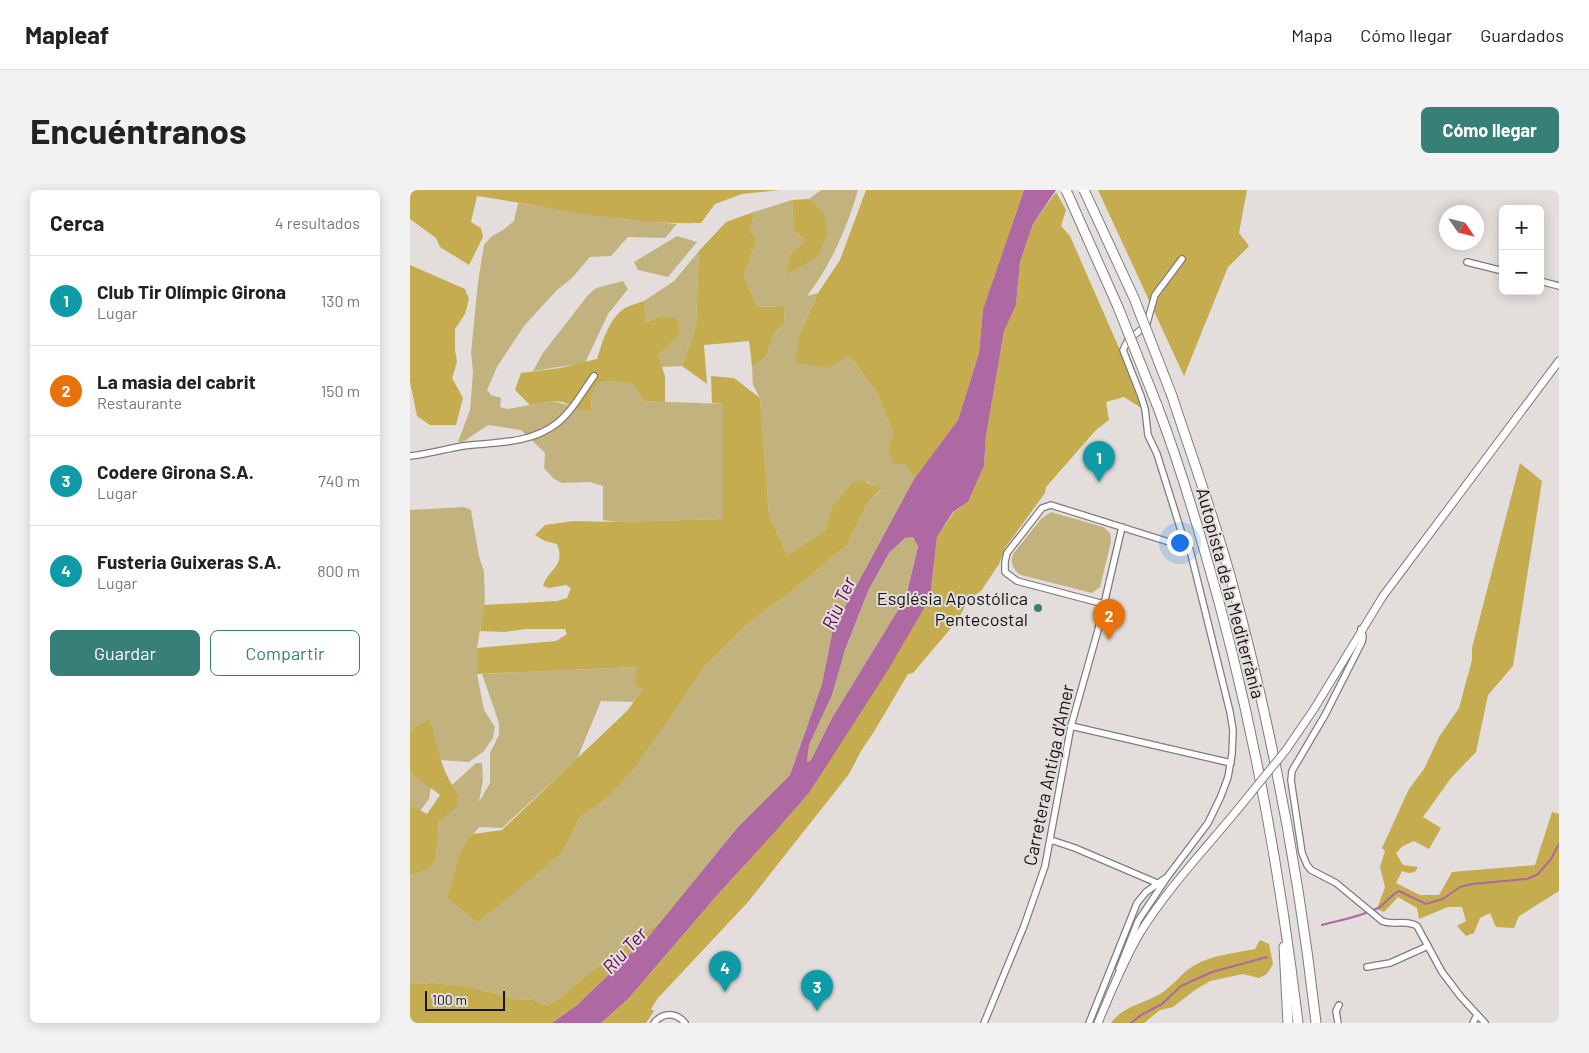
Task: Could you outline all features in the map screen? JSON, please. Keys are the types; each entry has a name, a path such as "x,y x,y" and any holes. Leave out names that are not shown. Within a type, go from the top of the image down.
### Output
{"highway":[{"name":"Autopista de la Mediterrània","path":"1066,190 1118,307 1157,405 1192,506 1235,659 1264,797 1285,925 1298,1023"},
{"name":"Autopista de la Mediterrània","path":"1084,190 1134,298 1172,396 1210,506 1234,588 1262,701 1278,780 1293,862 1316,1023"},
{"path":"1285,925 1283,959 1288,1023"}],"main road":[{"path":"1098,1023 1115,981 1131,949 1158,906 1286,750 1314,709 1361,629 1394,580 1559,361"}],"street":[{"path":"1089,1023 1138,903 1168,876 1208,823 1226,786 1231,763 1233,742 1230,712 1190,550 1183,537 1151,442 1145,409 1123,350 1128,340 1147,323 1159,288 1182,259"},
{"path":"1467,262 1499,270"},
{"path":"1544,282 1559,286"},
{"path":"410,456 523,439 540,433 566,416 594,376"},
{"path":"1104,604 1016,581 1005,572 1007,553 1042,508 1051,505 1190,550"},
{"name":"Carretera Antiga d'Amer","path":"984,1023 1038,888 1050,841 1059,783 1071,726 1098,630 1122,527"},
{"path":"1361,629 1362,642 1325,715 1292,771 1291,780 1303,857 1311,870 1336,883 1382,921 1391,924 1407,923 1415,925 1422,933 1445,977 1485,1023"},
{"path":"1071,726 1231,763"},
{"path":"1050,841 1075,848 1160,884"},
{"path":"1115,981 1121,960 1136,926 1160,884"},
{"path":"1367,966 1390,964 1428,946"},
{"path":"1338,1023 1336,1011 1339,1005"},
{"path":"654,1023 661,1016 670,1014 680,1017 685,1023"},
{"path":"1473,1023 1477,1015"}],"shaded area":[{"path":"410,190 780,190 742,194 715,204 701,223 673,223 617,218 477,196 471,222 481,228 483,237 469,265 440,247 436,238 410,219"},
{"path":"821,190 858,190 849,218 831,259 807,296 818,293 801,331 849,355 877,392 893,433 888,448 905,463 914,479 833,629 822,684 790,775 738,827 664,919 547,1006 534,1000 516,999 466,986 431,983 410,984 410,875 428,870 436,859 439,821 458,793 452,785 476,763 482,763 483,780 479,802 490,783 490,753 499,735 499,723 482,674 637,667 643,688 633,702 601,701 577,759 502,828 479,827 460,851 447,897 564,850 580,817 605,800 651,742 705,666 748,623 792,591 847,545 867,504 881,490 867,482 834,506 825,530 787,557 769,515 760,398 753,385 752,366 767,357 772,337 784,323 785,306 757,307 744,275 757,239 750,231 754,212 792,200 794,230 805,241 789,255 788,274 823,212 809,199"},
{"path":"866,190 1024,190 983,309 979,353 958,420 914,479 905,463 894,464 888,448 893,433 877,392 849,355 828,368 795,362 801,331 818,293 840,260"},
{"path":"1024,190 1056,190 1033,224 1020,262 1016,305 1004,331 986,436 984,466 968,502 953,512 937,537 930,598 888,670 809,793 719,893 628,999 601,1023 552,1023 577,1005 650,935 738,827 790,775 822,684 833,629 914,479 958,420 979,353 983,309","holes":["913,537 918,546 906,597 832,718 811,760 807,762 809,745 832,695 845,650 868,591 889,553 905,538"]},
{"path":"1098,190 1247,190 1239,233 1249,246 1228,267 1184,376"},
{"path":"1056,192 1066,210 1061,226 1070,236 1137,389 1143,409 1124,397 1106,402 1109,420 1096,430 1046,487 1045,493 1005,548 999,564 981,591 969,599 957,621 913,673 908,674 849,774 748,902 658,998 651,1009 654,1011 646,1023 601,1023 628,999 719,893 809,793 930,598 937,537 954,512 968,502 984,466 986,436 1004,330 1016,305 1020,262 1033,224"},
{"path":"809,199 823,212 828,233 817,257 787,274 789,255 805,241 794,230 792,200"},
{"path":"518,203 622,219 677,224 665,238 628,237 611,256 590,257 572,278 556,291 524,326 497,367 487,390 491,395 501,398 500,407 508,409 552,401 592,411 592,390 595,385 604,380 633,383 645,401 723,404 723,519 616,522 603,520 603,486 590,482 562,483 554,479 544,468 545,453 521,430 488,425 463,442 458,442 470,410 473,372 471,353 478,282 484,245 492,236 514,221"},
{"path":"754,212 750,231 757,239 744,275 757,307 785,306 784,323 772,337 767,357 752,366 749,341 704,345 707,384 682,366 696,327 699,251 726,222"},
{"path":"677,236 697,242 668,277 638,270 634,262"},
{"path":"699,251 696,327 682,366 661,367 658,356 680,334 659,317 644,322 644,301 674,281"},
{"path":"410,265 465,289 469,299 465,314 455,329 457,362 452,378 463,398 456,425 430,425 417,416 410,382"},
{"path":"623,281 628,289 608,314 585,363 533,371 543,353 588,295 596,288"},
{"path":"644,301 645,322 659,317 677,317 680,334 658,356 665,376 665,402 645,401 633,384 614,381 600,382 596,385 591,400 592,411 580,410 563,402 552,401 530,405 515,390 521,373 560,368 597,359 610,324 619,312"},
{"path":"711,376 734,378 760,398 769,515 787,556 825,530 833,506 851,485 861,480 881,489 867,504 847,545 792,591 748,623 705,666 634,768 605,800 580,817 564,850 477,922 447,897 460,851 473,834 502,830 628,710 643,688 635,686 637,667 477,674 477,648 556,641 567,634 565,629 526,629 504,632 480,631 484,605 557,601 567,598 571,588 566,585 549,588 543,586 545,580 558,563 559,558 557,544 545,541 535,535 545,525 573,521 616,522 723,519 723,404 712,403"},
{"path":"1520,463 1542,481 1513,666 1488,695 1476,752 1451,778 1423,817 1441,828 1429,849 1414,841 1403,846 1396,853 1403,865 1418,867 1415,872 1408,873 1402,871 1396,883 1420,895 1439,895 1452,872 1535,865 1552,812 1559,814 1559,891 1519,916 1514,928 1496,927 1490,913 1480,918 1474,933 1466,936 1457,926 1466,921 1462,907 1448,907 1419,919 1417,908 1398,897 1384,912 1377,909 1385,887 1380,867 1385,851 1382,848 1409,789 1424,769 1439,737 1459,708 1472,660 1472,648"},
{"path":"464,507 471,510 479,556 484,572 485,600 477,648 477,674 484,710 495,727 493,738 484,751 469,762 440,760 431,720 412,729 410,732 410,510"},
{"path":"1051,512 1103,527 1110,533 1111,542 1100,587 1092,593 1021,575 1013,566 1013,554 1041,519"},
{"path":"913,537 918,545 906,597 832,718 811,760 807,762 809,745 832,695 845,650 868,591 889,553 905,538"},
{"path":"431,720 447,776 458,793 457,806 439,821 436,859 428,870 410,875 410,805 427,814 440,795 410,772 410,732"},
{"path":"410,772 431,787 429,799 420,811 410,805"},
{"path":"664,919 650,935 577,1005 552,1023 410,1023 410,984 431,983 466,986 516,999 534,1000 547,1006"},
{"path":"1260,940 1269,944 1273,964 1267,974 1259,978 1243,974 1210,981 1173,1007 1160,1010 1144,1023 1111,1023 1127,1009 1160,994 1195,965 1217,957 1255,949"}],"waterway":[{"path":"1322,925 1371,911 1381,906 1399,891 1426,904 1443,899 1460,887 1472,884 1527,879 1538,874 1551,859 1559,844"},
{"path":"1131,1023 1141,1015 1162,1004 1181,986 1212,972 1267,957"}],"place":[{"name":"Club Tir Olímpic Girona","path":"1099,482"},
{"name":"Església Apostólica Pentecostal","path":"1038,608"},
{"name":"La masia del cabrit","path":"1109,640"},
{"name":"Fusteria Guixeras S.A.","path":"725,992"},
{"name":"Codere Girona S.A.","path":"817,1011"}],"water label":[{"name":"Riu Ter","path":"838,603"},
{"name":"Riu Ter","path":"624,950"}]}
